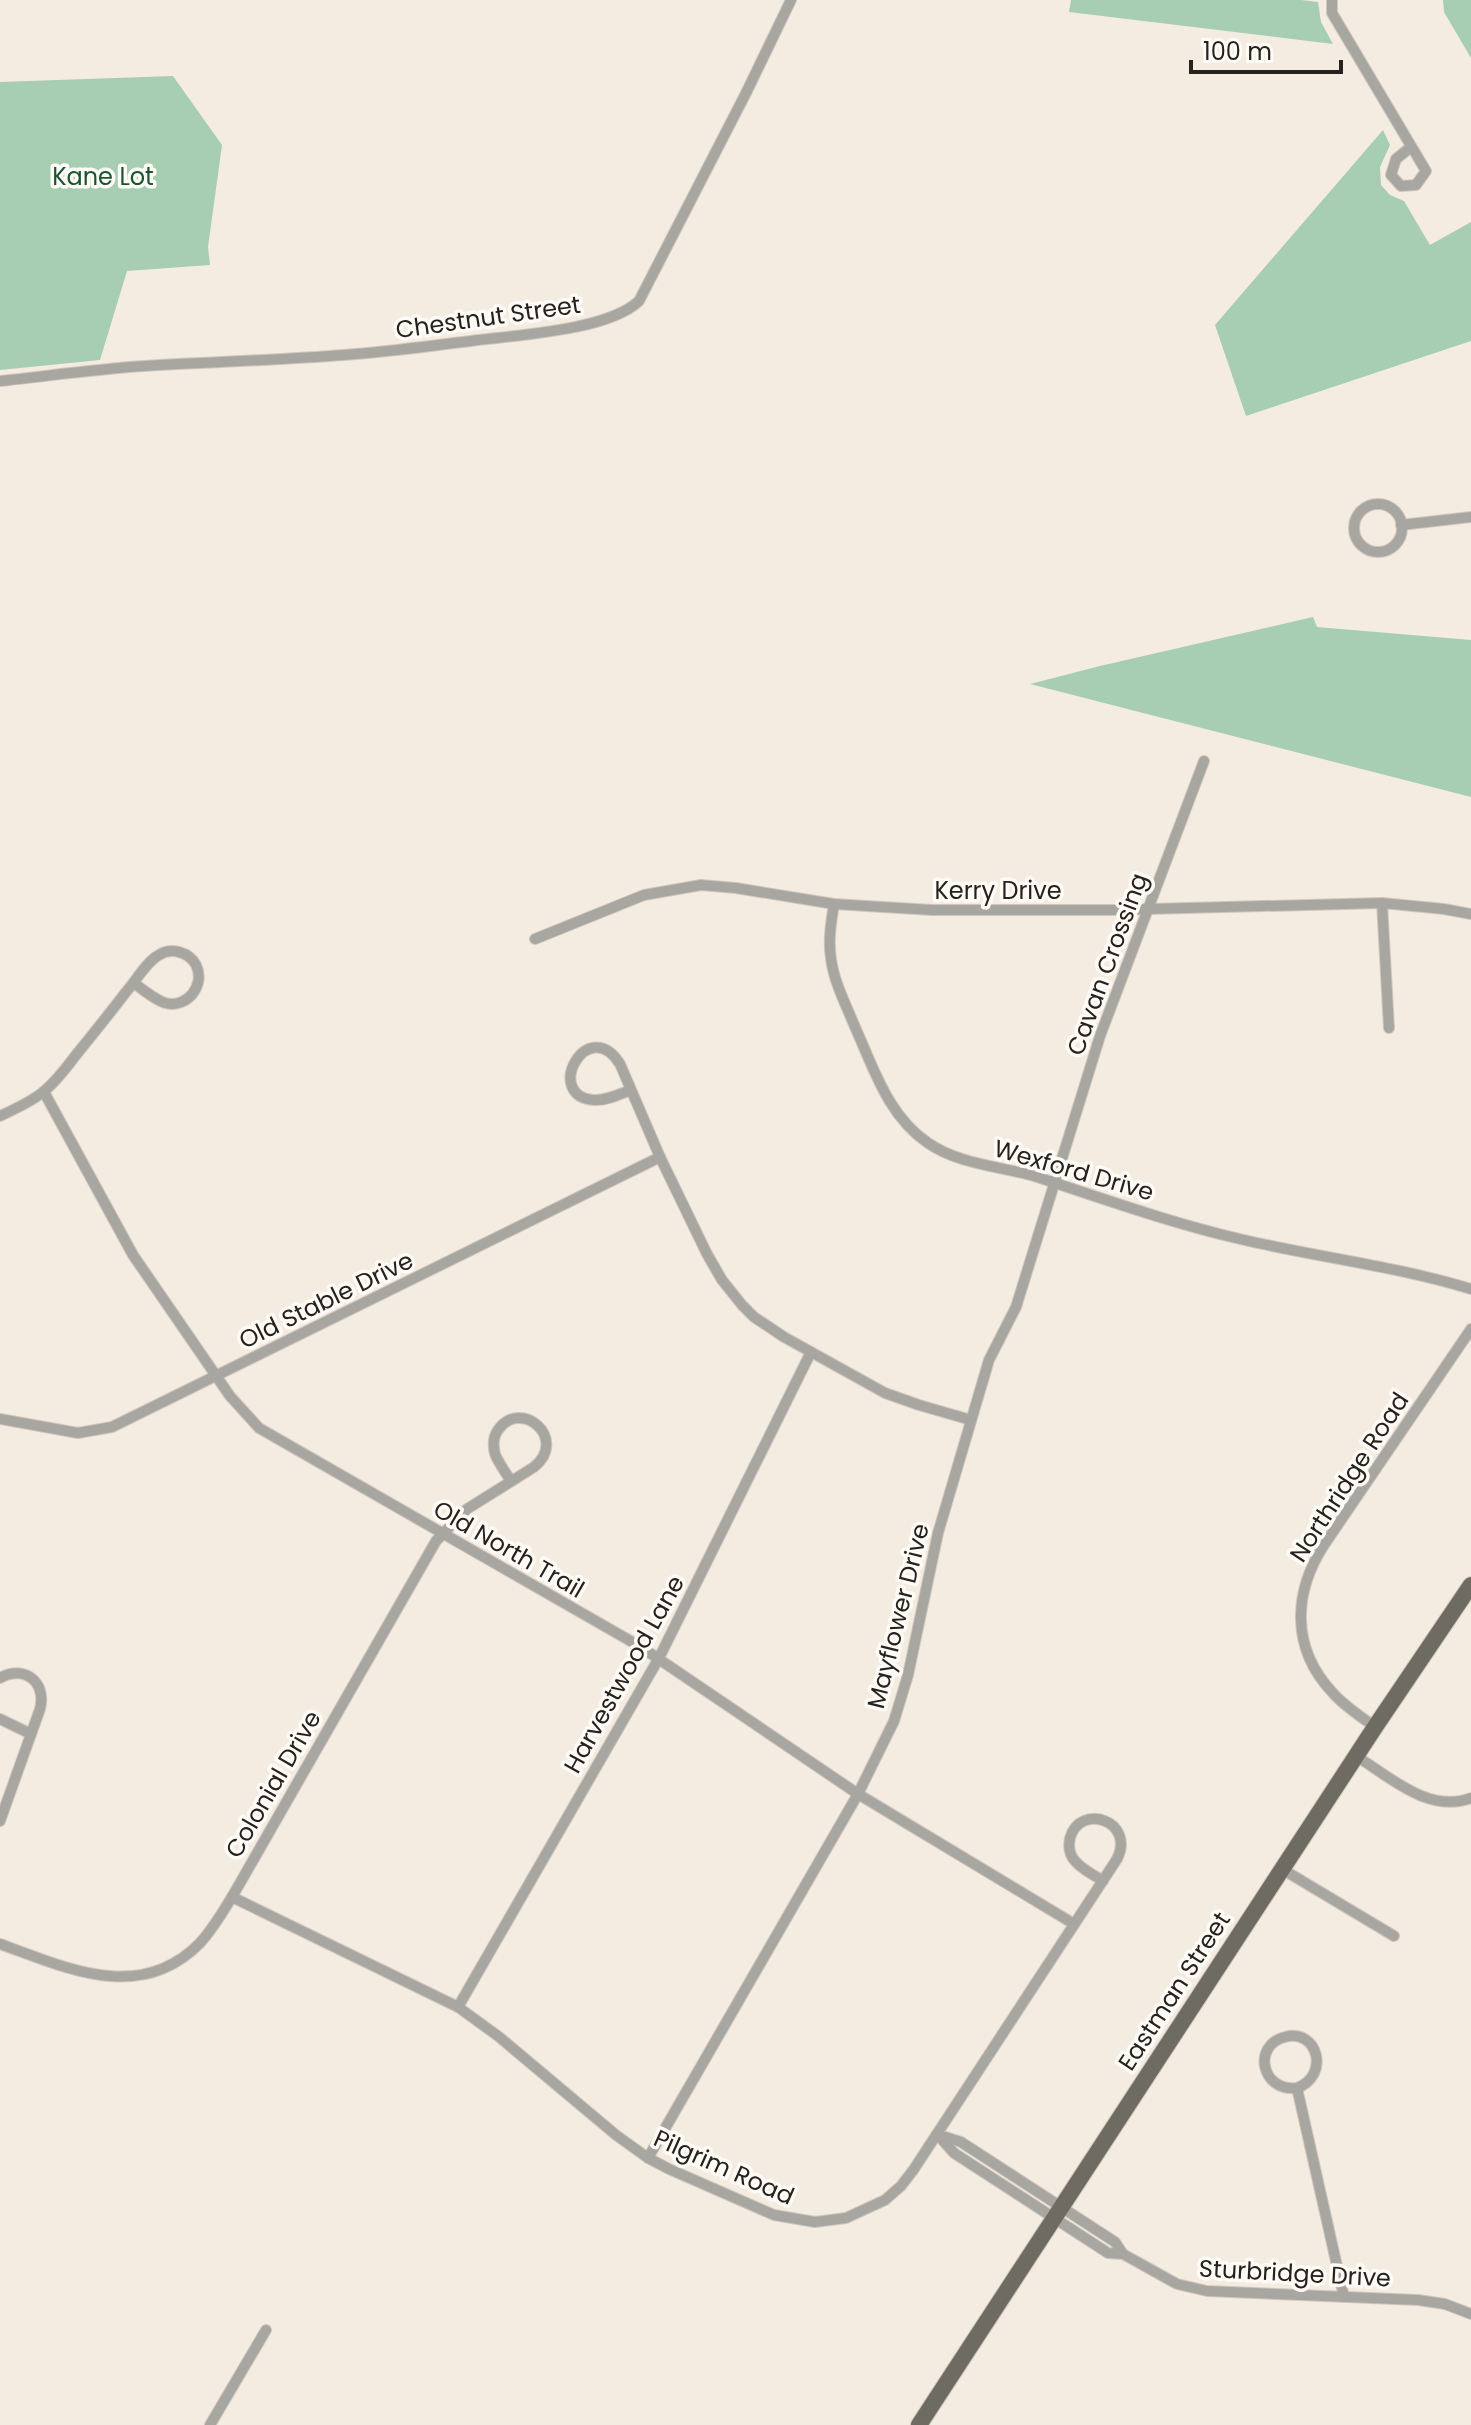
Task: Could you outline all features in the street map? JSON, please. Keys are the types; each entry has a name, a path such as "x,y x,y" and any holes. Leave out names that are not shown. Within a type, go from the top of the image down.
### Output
{"main road":[{"name":"Eastman Street","path":"919,2425 1471,1585"}],"street":[{"name":"Chestnut Street","path":"0,381 69,372 412,348 526,335 608,319 629,310 639,301 650,281 791,0"},
{"path":"1332,0 1332,13 1411,147"},
{"path":"1380,504 1394,511 1401,525 1398,540 1386,550 1378,552 1358,542 1354,527 1359,513 1380,504"},
{"path":"1401,525 1471,517"},
{"name":"Cavan Crossing","path":"1053,1183 1100,1036 1204,761"},
{"name":"Kerry Drive","path":"535,939 620,903 701,885 834,904 932,910 1382,903 1471,914"},
{"path":"1382,903 1389,1028"},
{"name":"Wexford Drive","path":"834,904 830,945 836,978 882,1087 903,1121 919,1137 951,1156 1027,1174 1238,1239 1387,1267 1471,1289"},
{"path":"0,1116 44,1092 154,958 168,951 179,952 196,964 199,974 193,995 178,1003 161,1001 134,983"},
{"path":"631,1090 603,1100 586,1099 572,1083 570,1073 573,1062 584,1051 594,1049 605,1050 617,1060 714,1267 742,1305 768,1328 893,1396 971,1420"},
{"name":"Old North Trail","path":"44,1092 123,1238 216,1376 240,1409 259,1428 659,1658 858,1794 1074,1924"},
{"name":"Old Stable Drive","path":"0,1419 78,1433 101,1430 126,1421 660,1157"},
{"name":"Mayflower Drive","path":"648,2158 882,1748 901,1699 938,1533 971,1420 993,1350 1016,1307 1053,1183"},
{"name":"Northridge Road","path":"1375,1727 1335,1695 1311,1660 1301,1623 1305,1581 1324,1545 1471,1329"},
{"name":"Harvestwood Lane","path":"458,2007 659,1658 811,1352"},
{"name":"Colonial Drive","path":"0,1944 82,1973 111,1978 131,1977 161,1968 191,1951 207,1935 232,1897 442,1534 467,1509 538,1464 546,1451 546,1440 542,1430 530,1420 520,1418 509,1421 495,1435 496,1455 511,1481"},
{"path":"0,1678 12,1673 23,1673 33,1678 40,1687 42,1703 0,1821"},
{"path":"0,1719 31,1734"},
{"path":"1356,1756 1425,1798 1450,1802 1471,1798"},
{"name":"Pilgrim Road","path":"232,1897 458,2007 648,2158 774,2215 804,2222 825,2222 856,2215 893,2193 908,2178 1103,1881 1119,1854 1121,1838 1116,1828 1107,1821 1086,1820 1074,1830 1070,1851 1079,1865 1103,1881"},
{"path":"1282,1869 1394,1936"},
{"path":"1296,2036 1306,2040 1317,2059 1314,2075 1297,2088 1286,2089 1276,2084 1268,2076 1265,2066 1267,2050 1285,2037 1296,2036"},
{"path":"1297,2088 1344,2297"},
{"name":"Sturbridge Drive","path":"937,2134 954,2153 1058,2213 1108,2253 1123,2254 1163,2278 1193,2289 1433,2301 1471,2314"},
{"path":"210,2425 266,2330"}],"green space":[{"path":"1071,0 1318,2 1321,22 1333,44 1069,12"},
{"path":"1443,0 1471,0 1471,58 1444,12"},
{"name":"Kane Lot","path":"173,76 222,145 208,247 210,265 127,271 100,360 0,370 0,82"},
{"path":"1383,130 1390,145 1380,167 1381,185 1390,195 1404,201 1430,245 1471,222 1471,341 1246,416 1215,325"},
{"path":"1313,617 1317,627 1471,640 1471,797 1030,684 1100,666"}]}
